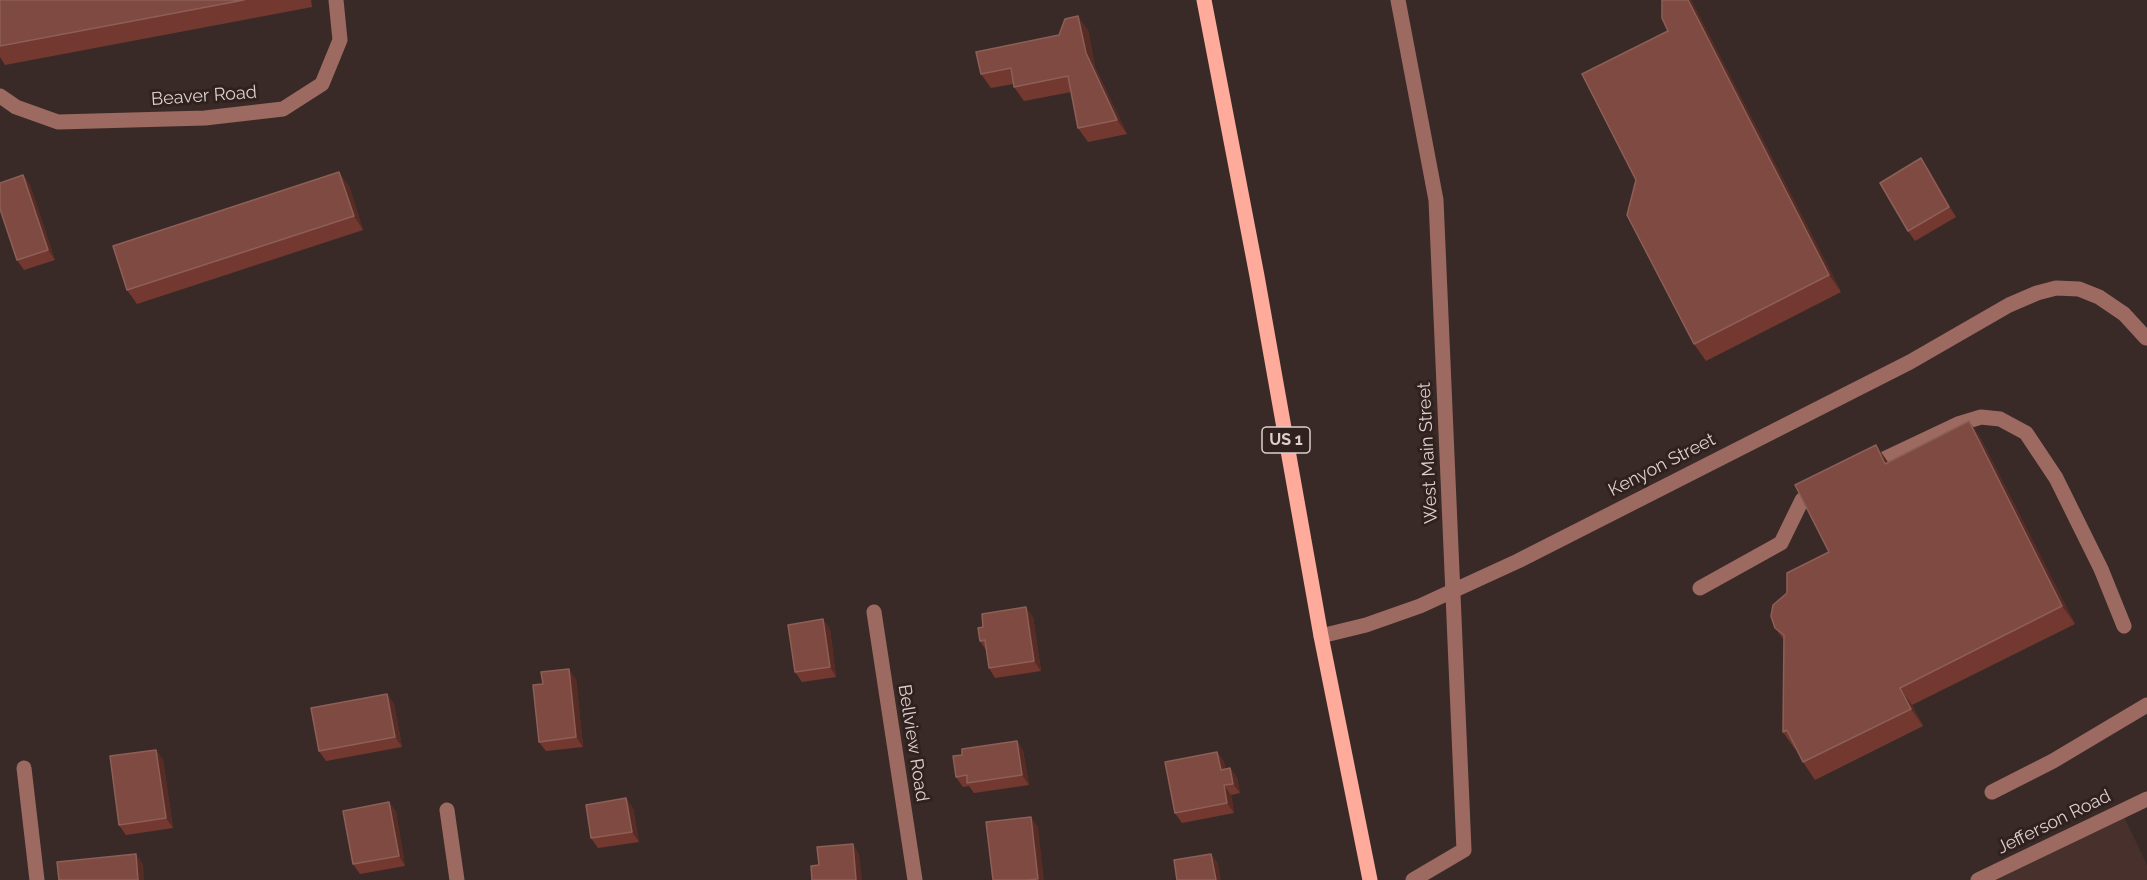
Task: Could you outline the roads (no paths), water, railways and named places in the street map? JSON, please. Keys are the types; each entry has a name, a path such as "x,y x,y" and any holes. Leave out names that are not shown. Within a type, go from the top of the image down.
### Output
{"main road":[{"name":"US 1","path":"1204,0 1322,636 1370,880"}],"street":[{"name":"Beaver Road","path":"0,96 16,107 58,122 205,118 283,109 322,84 340,40 336,0"},
{"name":"West Main Street","path":"1398,0 1436,200 1464,850 1413,880"},
{"name":"Kenyon Street","path":"1322,636 1420,606 1518,561 1910,362 2009,305 2037,293 2056,288 2079,289 2099,297 2124,314 2146,338"},
{"path":"1854,474 1958,424 1981,417 2000,419 2026,433 2061,488 2101,569 2124,626"},
{"path":"1700,588 1782,543 1802,500 1833,484"},
{"name":"Bellview Road","path":"874,612 915,880"},
{"path":"1992,792 2053,761 2147,705"},
{"path":"24,768 37,880"},
{"name":"Jefferson Road","path":"1978,880 2147,798"},
{"path":"447,810 457,880"}]}
